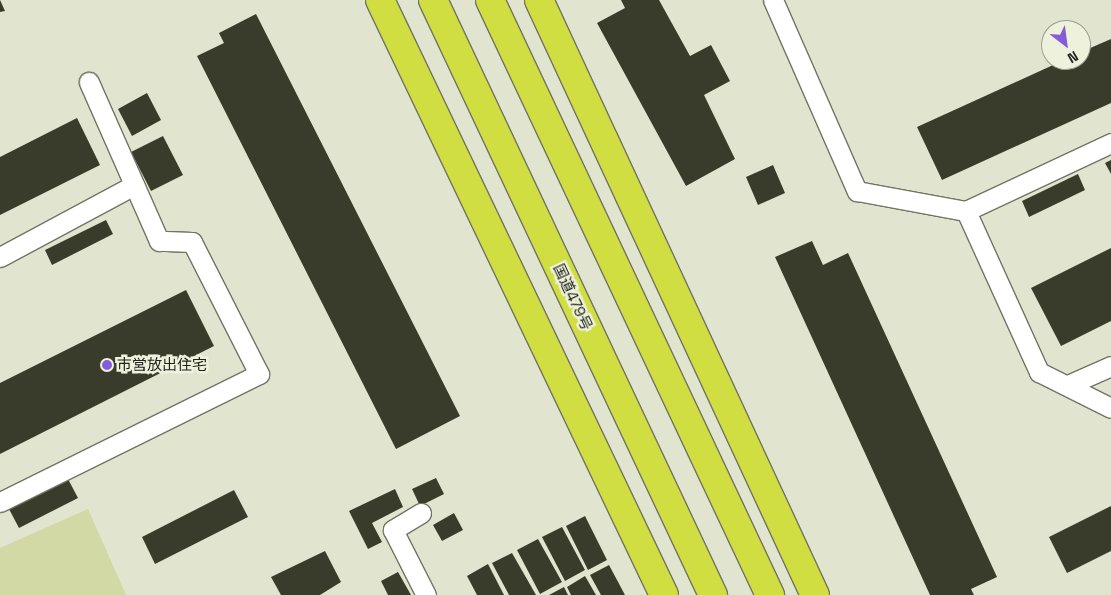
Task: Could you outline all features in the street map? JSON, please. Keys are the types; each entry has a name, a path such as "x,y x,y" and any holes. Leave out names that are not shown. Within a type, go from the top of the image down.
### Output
{"highway":[{"path":"380,0 664,595"},
{"name":"国道479号","path":"433,0 713,595"},
{"path":"490,0 770,595"},
{"path":"539,0 814,595"}],"lane":[{"path":"773,0 857,191 966,211 1111,143"},
{"path":"0,502 259,374 192,242 159,241 89,82"},
{"path":"0,257 134,185"},
{"path":"966,211 1039,372 1111,408"},
{"path":"1068,385 1111,366"},
{"path":"421,513 393,530 426,595"}],"green space":[{"path":"88,509 126,595 0,595 0,548"}],"building":[{"path":"0,0 5,11 0,12"},
{"path":"621,0 659,0 690,56 711,45 730,81 704,95 735,159 686,186 597,23 625,8"},
{"path":"256,14 460,416 396,449 197,56 224,43 219,33"},
{"path":"1111,39 1111,103 942,180 917,127 1042,70 1091,70 1091,48"},
{"path":"147,93 161,120 132,136 118,109"},
{"path":"77,118 100,165 0,215 0,157"},
{"path":"163,136 183,175 151,191 131,152"},
{"path":"1111,160 1111,174 1105,163"},
{"path":"773,165 785,193 758,205 746,177"},
{"path":"1078,174 1085,190 1029,217 1022,201"},
{"path":"106,220 113,234 52,265 45,250"},
{"path":"812,241 823,265 848,253 997,577 971,589 974,595 930,595 775,257"},
{"path":"1111,248 1111,321 1061,346 1031,288"},
{"name":"市営放出住宅","path":"186,290 214,346 0,454 0,383"},
{"path":"436,478 444,494 420,506 412,489"},
{"path":"68,479 78,498 19,528 9,509"},
{"path":"395,489 403,507 372,523 382,542 368,549 349,511"},
{"path":"234,490 248,517 155,564 142,537"},
{"path":"1111,506 1111,551 1067,573 1049,537"},
{"path":"454,513 463,530 442,541 433,525"},
{"path":"585,516 607,560 588,570 566,526"},
{"path":"562,527 585,570 565,581 542,537"},
{"path":"538,539 562,582 540,594 517,550"},
{"path":"325,551 341,582 320,595 281,595 271,577"},
{"path":"512,553 536,595 509,595 492,563"},
{"path":"488,564 504,595 477,595 467,576"},
{"path":"609,565 625,595 601,595 590,575"},
{"path":"398,572 411,595 388,595 381,581"},
{"path":"585,576 596,595 571,595 567,587"},
{"path":"564,587 568,595 549,595"}],"place":[{"name":"市営放出住宅","path":"107,365"}]}
